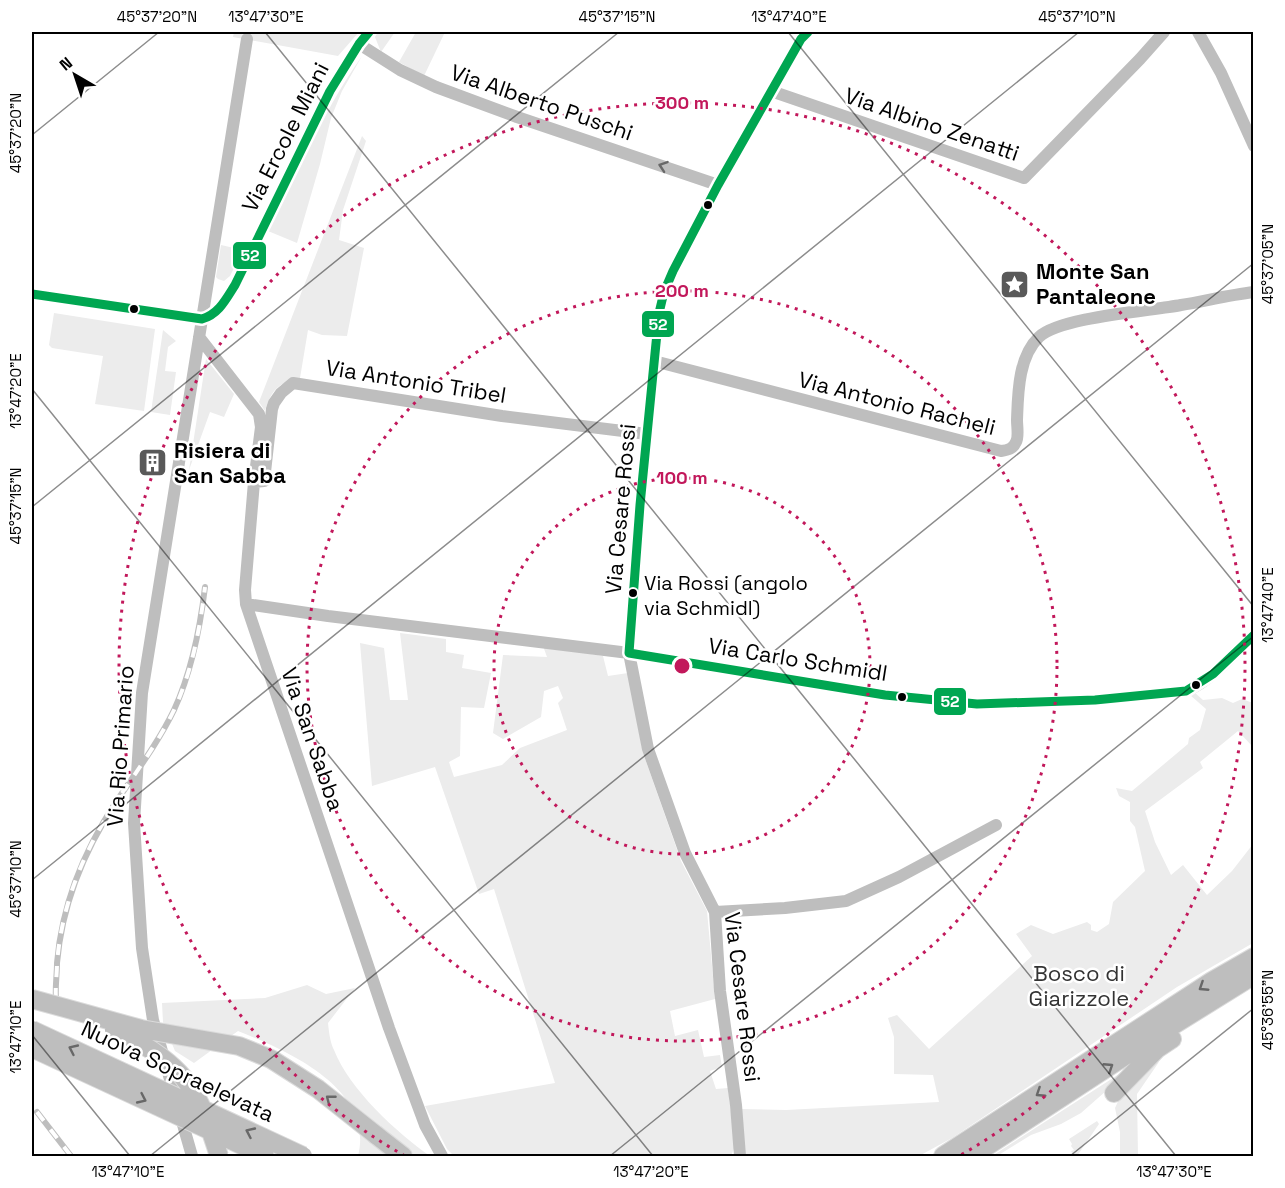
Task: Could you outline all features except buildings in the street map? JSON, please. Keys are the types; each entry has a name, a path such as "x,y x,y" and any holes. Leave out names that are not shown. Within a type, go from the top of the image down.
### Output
{"highway":[{"path":"942,1156 1167,1010 1254,957"},
{"path":"972,1156 1254,975"},
{"path":"1114,1094 1157,1049 1226,1004 1254,981"},
{"path":"32,999 141,1029 239,1046 271,1059 318,1089 403,1156"},
{"path":"74,1012 129,1036 161,1056 178,1070 199,1100 219,1156"},
{"name":"Nuova Sopraelevata","path":"32,1030 303,1156"},
{"name":"Nuova Sopraelevata","path":"32,1048 265,1156"}],"street":[{"name":"Via Ercole Miani","path":"202,319 212,316 235,285 330,91 369,32"},
{"name":"Via Cesare Rossi","path":"740,1156 736,1105 720,991 715,912 685,853 652,760 629,652 654,361 659,313 664,292 718,185 801,39 808,32"},
{"name":"Via Albino Zenatti","path":"771,91 1024,178 1164,32"},
{"path":"1198,32 1221,73 1254,146"},
{"name":"Via Rio Primario","path":"192,1156 153,1020 142,948 134,823 141,693 248,39"},
{"name":"Via Alberto Puschi","path":"359,44 396,68 436,87 718,185"},
{"name":"Via Antonio Racheli","path":"654,361 1001,451 1011,449 1017,441 1022,370 1030,350 1040,336 1058,327 1088,319 1254,292"},
{"path":"32,294 202,319"},
{"name":"Via San Sabba","path":"199,337 260,414 261,427 245,590 246,604 396,1049 425,1125 442,1156"},
{"name":"Via Antonio Tribel","path":"254,482 264,481 274,403 293,383 502,416 647,434"},
{"name":"Via Carlo Schmidl","path":"246,604 629,652 885,695 977,704 1095,700 1186,691 1197,687 1254,635"},
{"path":"715,912 785,908 846,901 899,877 996,825"}],"green space":[{"path":"234,32 359,32 338,56 233,37"},
{"path":"378,32 395,32 381,52 375,37"},
{"path":"416,32 445,32 424,76 399,62"},
{"path":"362,56 342,91 331,118 297,243 268,231 323,119"},
{"path":"362,136 366,141 343,210 339,240 364,248 347,336 322,335 308,330 300,378 286,382 277,388 270,397 265,411 259,402"},
{"path":"221,245 243,250 230,276 224,281 216,277"},
{"path":"54,313 155,329 144,411 95,404 103,356 52,348 49,345"},
{"path":"163,330 176,341 168,347 165,371 176,372 170,415 151,412"},
{"path":"206,359 234,394 224,417 210,412 189,470"},
{"path":"400,633 446,639 446,652 464,655 462,668 491,673 484,708 461,707 460,756 449,762 454,777 502,765 520,748 567,730 558,703 563,698 558,686 544,691 541,717 503,739 493,733 503,655 547,657 543,646 603,656 608,676 628,673 643,753 681,861 707,911 715,999 670,1011 675,1036 698,1030 704,1057 720,1055 722,1067 710,1071 716,1089 728,1088 735,1146 731,1156 454,1156 447,1149 425,1106 555,1083 494,889 479,894 435,767 372,786 360,643 384,648 390,700 408,700"},
{"name":"Bosco di Giarizzole","path":"1194,692 1203,700 1222,698 1233,703 1242,699 1253,703 1253,747 1238,731 1200,762 1203,768 1145,811 1155,842 1171,875 1183,865 1207,895 1232,871 1253,844 1253,943 1177,987 952,1138 919,1156 745,1156 740,1109 786,1110 939,1102 933,1075 894,1074 894,1037 888,1018 897,1015 929,1049 1032,956 1016,934 1031,925 1053,934 1087,922 1091,925 1091,930 1097,932 1109,924 1113,902 1145,871 1135,827 1130,821 1130,802 1119,796 1116,788 1132,791 1188,744 1189,738 1200,730 1206,709 1190,695"},
{"path":"307,985 326,994 355,988 328,1023 334,1050 341,1065 362,1095 389,1123 430,1156 416,1156 379,1129 394,1156 358,1156 360,1132 353,1111 341,1092 323,1076 280,1050 238,1031 194,1063 175,1051 163,1022 162,1003 265,998"},
{"path":"1159,1062 1137,1094 1138,1156 1120,1156 1120,1132 1115,1108 1123,1091 1142,1068"},
{"path":"1127,1069 1131,1069 1081,1113 1061,1124 1031,1135 997,1156 992,1156"},
{"path":"1097,1121 1099,1124 1077,1156 1074,1156 1069,1139"}],"railway":[{"path":"56,999 60,941 76,879 104,821 154,746 174,710 186,680 194,650 205,587"},
{"path":"37,1112 71,1156"}],"transit line":[{"name":"52","path":"32,294 202,319 213,314 235,285 330,91 369,32"},
{"name":"52","path":"629,653 640,505 659,313 664,292 718,185 801,39 808,32"},
{"name":"52","path":"629,653 885,695 977,704 1095,700 1186,691 1213,674 1254,635"}],"place":[{"name":"Monte San Pantaleone","path":"1015,284"},
{"name":"Risiera di San Sabba","path":"153,463"},
{"name":"Via Rossi (angolo via Schmidl)","path":"633,593"}]}
